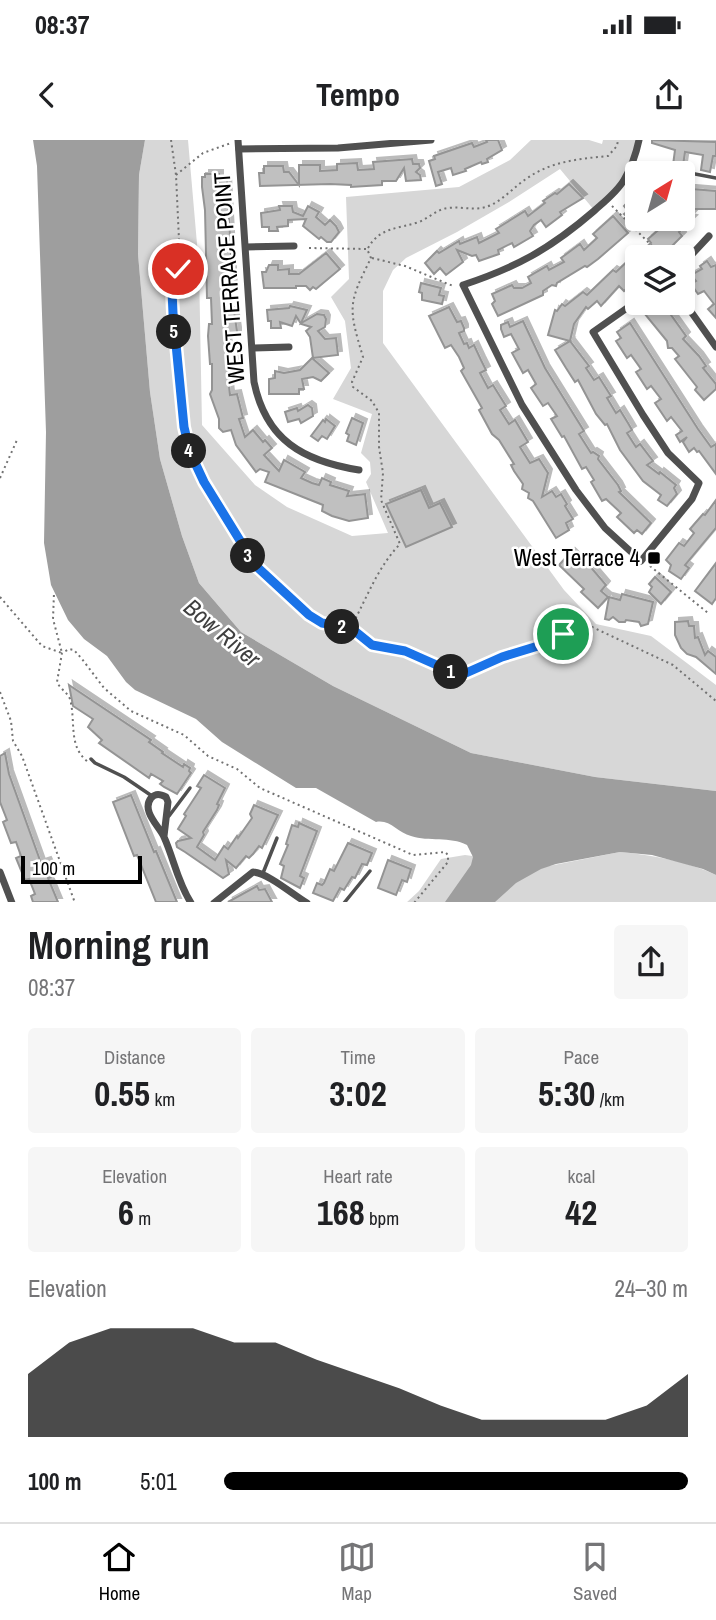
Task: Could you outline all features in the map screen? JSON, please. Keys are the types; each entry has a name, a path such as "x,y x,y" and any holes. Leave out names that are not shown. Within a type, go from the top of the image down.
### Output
{"street":[{"path":"239,149 338,148 431,140"},
{"path":"633,161 639,140"},
{"name":"WEST TERRACE POINT","path":"235,141 239,149 258,403 267,422 282,438 316,460 359,470"},
{"path":"625,178 607,200 531,258 509,269 463,285 522,405 576,490 605,528 641,561 692,499 699,483 668,453 593,332 625,309"},
{"path":"695,251 709,236"},
{"path":"246,247 295,246"},
{"path":"693,315 716,347"},
{"path":"253,348 289,347"},
{"path":"164,836 168,802 166,797 156,794 152,796 149,810 164,836 174,870 191,902"},
{"path":"0,872 12,902"},
{"path":"214,902 253,872 263,873 307,902"}],"lane":[{"path":"695,174 716,178"},
{"path":"91,758 95,763 124,777 152,796"},
{"path":"167,818 190,788"},
{"path":"263,873 277,838"},
{"path":"344,902 370,871"}],"path":[{"path":"171,140 176,175 180,262 172,291 184,427 190,452 204,482 255,565 316,620 351,628 369,643 405,651 444,669 461,674 538,646 572,630 590,626 673,665 716,701"},
{"path":"351,628 382,566 400,544 381,500 383,473 379,447 379,413 372,401 353,387 352,382 363,357 354,329 352,298 371,258 368,249 384,231 418,222 439,211 449,208 479,209 492,205 523,181 564,161 608,156 617,146 618,140"},
{"path":"176,175 203,153 235,141"},
{"path":"607,200 651,245"},
{"path":"309,248 368,249"},
{"path":"371,258 405,266 453,286"},
{"path":"0,478 17,440"},
{"path":"650,566 708,614"},
{"path":"54,593 53,619 62,653 57,682 69,695 75,726 73,740 84,760 91,758"},
{"path":"0,597 42,646 62,653 69,649 74,650 104,688 131,711 184,735 208,756 237,769 260,788 412,855 445,852 448,862 414,902"},
{"path":"0,692 12,721 13,741 22,756 75,902"}],"shaded area":[{"path":"145,140 188,140 199,267 202,425 255,485 287,507 352,536 388,533 366,482 371,474 370,462 361,453 372,414 333,399 351,368 345,321 331,297 349,279 346,197 459,187 510,160 531,140 589,140 602,144 603,140 639,140 631,161 625,161 623,182 594,210 560,169 509,202 406,258 393,270 383,291 383,343 564,590 596,624 651,636 716,685 716,791 595,777 471,753 333,686 241,632 199,583 182,536 160,459 150,392 138,254 139,175"},
{"path":"620,852 669,859 716,875 716,902 407,902 419,891 441,859 465,855 549,866"}],"water":[{"name":"Bow River","path":"33,140 145,140 139,175 138,254 150,392 160,459 182,536 199,583 241,632 333,686 471,753 595,777 716,791 716,875 652,855 620,852 541,869 516,883 495,902 445,902 471,865 473,857 467,845 411,836 386,822 376,822 316,788 296,788 222,742 196,719 135,690 107,656 84,639 68,620 51,585 44,543 46,432 37,166"}],"building":[{"path":"486,140 498,140 502,150 487,159 488,162 481,162 465,169 466,171 453,175 451,168 438,172 442,184 436,186 429,161 435,159 434,156 472,143 474,147 487,142"},
{"path":"652,140 716,142 716,156 713,156 710,172 701,170 703,155 685,152 684,161 674,161 675,150 652,143"},
{"path":"412,159 413,164 419,164 420,168 416,172 421,180 406,181 404,168 396,181 382,181 382,185 299,185 299,165 320,165 320,171 337,170 337,164 357,163 358,170 374,169 373,162"},
{"path":"264,166 283,166 284,172 289,172 299,185 260,186 259,173 264,173"},
{"path":"205,174 219,174 219,181 227,180 233,291 227,294 226,311 234,311 237,331 237,335 227,335 228,352 238,352 237,378 230,378 229,386 230,395 237,394 243,418 239,419 245,437 253,430 263,442 265,440 272,448 264,455 279,471 284,460 305,472 301,478 312,483 319,485 322,478 331,482 330,485 349,491 347,496 365,494 368,518 349,521 332,516 322,511 323,505 265,482 269,472 260,469 256,472 236,445 231,430 223,432 219,428 219,419 210,394 212,364 208,336 209,324 212,324 211,298 207,298 202,187 202,177 205,177"},
{"path":"569,184 583,198 560,212 562,215 546,227 541,220 530,231 533,236 514,247 512,243 498,250 499,254 479,261 476,255 457,250 463,262 446,275 440,268 434,274 425,263 437,251 439,253 459,241 460,244 477,237 479,243 499,233 496,229 525,211 528,216 545,203 543,201"},
{"path":"695,189 716,191 716,209 695,209"},
{"path":"279,206 292,206 293,212 303,216 308,206 319,212 316,217 325,225 330,220 339,232 331,242 321,237 319,239 303,226 306,219 288,220 288,226 277,227 278,231 269,231 269,227 262,227 261,213 280,210"},
{"path":"613,216 628,233 587,267 556,286 552,285 543,291 543,295 498,316 492,304 495,301 492,294 512,285 514,288 522,288 531,283 528,277 547,266 549,270 564,262 561,258 580,244 584,250 597,238 593,234"},
{"path":"657,231 680,231 682,236 673,245 649,245 651,243 648,239"},
{"path":"326,253 340,269 316,289 313,287 310,290 306,286 264,288 262,272 266,272 269,265 278,265 278,270 289,269 289,274 299,274"},
{"path":"707,261 711,267 716,265 716,318 708,309 714,304 704,291 698,294 695,290 695,273 702,269 700,266"},
{"path":"625,264 625,290 619,286 601,306 597,301 588,309 586,307 574,324 570,341 548,335 555,310 583,292 587,295 613,270 616,272"},
{"path":"421,283 441,288 439,295 444,296 442,304 422,300 422,293 419,292"},
{"path":"290,306 307,310 301,323 317,314 324,315 325,327 318,331 325,339 336,338 338,355 313,358 310,337 306,331 311,327 301,324 296,316 292,326 280,322 281,328 271,328 267,310"},
{"path":"449,307 457,322 461,321 464,328 464,331 459,333 464,344 467,343 469,348 474,345 486,370 480,373 488,388 493,385 506,406 500,410 509,424 515,420 528,442 520,447 530,463 539,459 548,473 542,497 552,491 556,497 561,494 567,504 565,506 573,519 566,523 569,530 556,538 533,501 528,498 529,493 522,489 523,484 511,465 514,464 492,434 479,410 482,408 461,371 464,368 459,357 451,345 445,348 429,316"},
{"path":"646,315 671,315 686,336 683,339 699,356 706,366 703,368 716,384 716,389 704,400 675,359 679,356 672,348 668,348 667,341"},
{"path":"523,321 545,368 584,431 579,434 591,453 599,456 598,459 618,485 621,491 619,492 651,523 642,534 637,530 634,533 617,517 621,513 606,499 602,501 586,467 582,469 551,419 557,416 548,403 543,406 531,388 536,384 528,370 523,373 512,353 519,349 511,334 504,337 501,329 501,325 508,322 510,327"},
{"path":"630,323 698,429 711,447 716,444 716,474 699,451 694,448 689,452 683,442 687,437 680,442 676,435 682,431 671,417 667,421 655,403 661,399 651,386 647,389 636,372 641,369 631,355 627,358 616,341 621,338 617,332"},
{"path":"570,341 589,366 586,368 594,380 599,377 611,396 607,398 616,413 620,410 632,430 627,433 636,447 640,444 653,461 647,465 676,485 674,488 677,494 667,506 658,500 661,495 643,481 620,450 607,424 596,414 578,380 575,382 555,350"},
{"path":"312,358 329,373 321,381 313,377 302,379 304,389 299,389 299,394 269,394 269,379 275,378 275,371 284,373 300,370"},
{"path":"308,405 312,408 313,416 301,423 299,419 288,422 285,412 297,408 298,411"},
{"path":"352,418 363,423 356,445 347,441 349,435 346,433"},
{"path":"326,419 335,426 327,439 322,436 318,441 311,436"},
{"path":"421,490 429,508 440,503 452,527 406,547 386,504"},
{"path":"716,500 716,528 685,565 689,568 681,579 669,571 671,565 666,560 679,543 684,546 694,533 690,529"},
{"path":"571,552 586,567 589,565 606,585 601,591 608,597 598,608 581,592 584,589 559,565"},
{"path":"716,563 716,598 712,604 695,591"},
{"path":"655,577 671,592 661,604 649,592 652,587 649,584"},
{"path":"622,594 653,602 648,624 641,626 639,622 626,620 619,622 613,617 605,619 609,597 620,600"},
{"path":"688,621 689,626 694,626 695,638 698,637 705,655 708,651 716,657 716,674 681,648 675,635 675,622"},
{"path":"69,685 151,740 149,742 162,753 183,767 184,764 190,768 191,773 177,794 160,784 163,781 151,774 149,778 99,743 102,740 88,727 93,719 73,706"},
{"path":"5,753 9,774 41,863 47,861 52,872 53,877 48,878 58,902 33,902 31,896 35,894 29,879 25,880 16,858 21,856 16,842 11,843 3,822 7,820 0,802 0,756"},
{"path":"204,775 225,788 217,810 197,847 215,860 224,846 228,849 237,836 238,838 252,818 250,814 254,805 278,815 262,848 259,846 249,858 246,856 236,868 226,860 229,874 223,878 177,847 176,843 191,838 178,829 186,816 184,814 201,788 197,786"},
{"path":"131,795 177,902 156,902 137,855 134,856 113,802"},
{"path":"299,823 317,831 300,876 304,878 300,888 281,878 284,866 280,864 292,825 298,827"},
{"path":"348,843 372,853 367,865 362,864 355,878 352,877 344,890 340,888 333,901 313,893 317,883 324,883 330,869 334,871"},
{"path":"388,860 411,869 407,882 402,880 396,895 378,888"},
{"path":"257,886 259,890 265,889 272,902 228,902"}],"place":[{"name":"West Terrace 4","path":"654,558"}],"route":[{"path":"178,269 172,291 173,313 179,392 190,452 204,482 255,565 309,615 322,623 351,628 372,645 417,655 457,674 538,646 563,634"}]}
